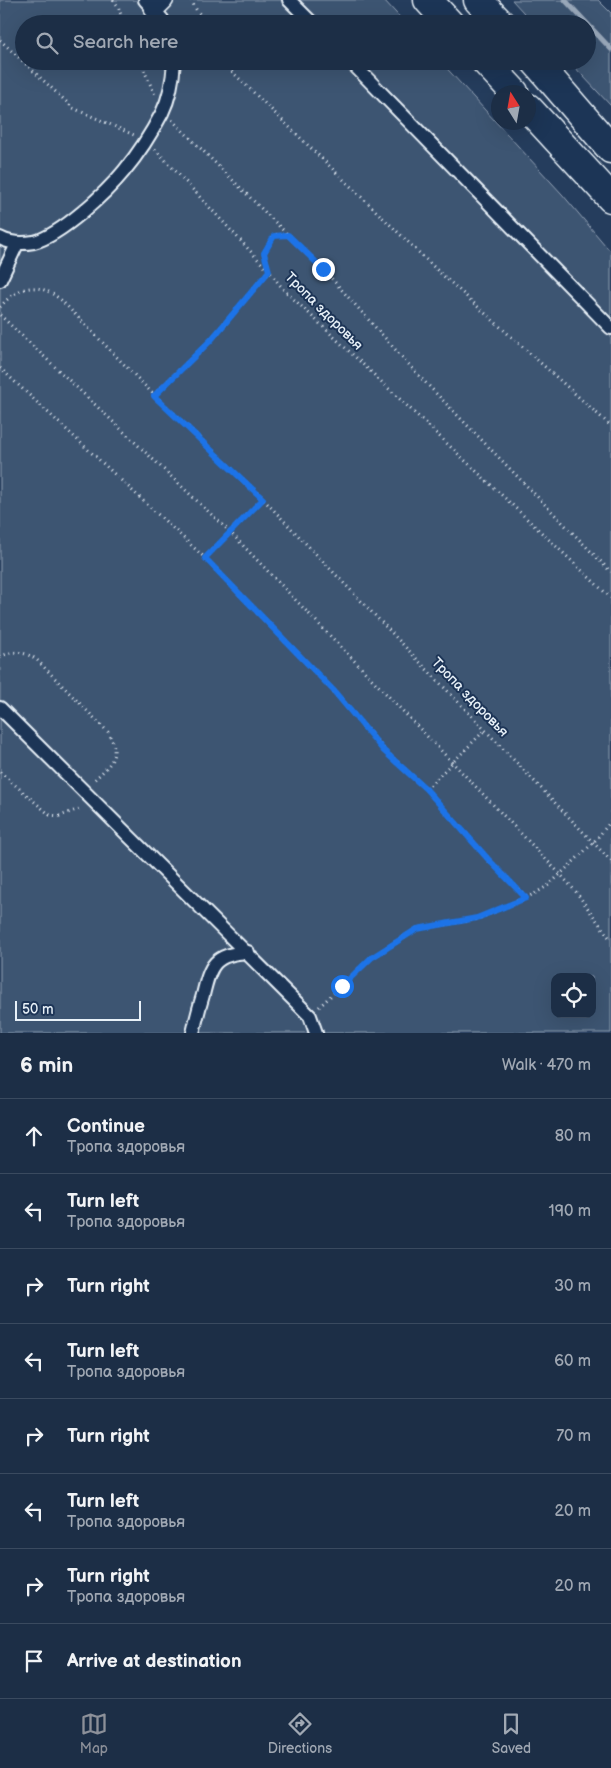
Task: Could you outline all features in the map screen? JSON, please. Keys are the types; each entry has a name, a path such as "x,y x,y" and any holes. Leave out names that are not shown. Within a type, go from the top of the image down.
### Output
{"main road":[{"path":"428,0 442,15"},
{"path":"478,0 492,15"},
{"path":"493,70 507,85"},
{"path":"544,70 611,149"},
{"path":"547,70 611,127"},
{"path":"536,117 611,198"}],"street":[{"path":"290,0 304,15"},
{"path":"0,238 17,244 34,242 48,236 86,208 123,173 147,140 162,112 170,93 174,70"},
{"path":"359,70 611,328"},
{"path":"0,280 17,244"},
{"path":"0,708 248,952 310,1016 316,1033"},
{"path":"193,1033 207,974 213,965 220,959 235,953 248,952"}],"path":[{"path":"113,0 118,6 121,15"},
{"path":"190,0 201,15"},
{"path":"0,40 15,54"},
{"path":"32,70 73,108 147,140 269,271 211,340 154,396"},
{"path":"144,70 162,112 177,124 288,235"},
{"path":"230,70 439,272 611,426"},
{"name":"Тропа здоровья","path":"611,572 420,376 323,269 288,235 274,236 264,253 269,271 284,289 611,598"},
{"name":"Тропа здоровья","path":"0,307 18,291 29,288 41,288 52,293 154,396 263,499 611,862"},
{"path":"0,315 230,532 561,875 576,892 611,940"},
{"path":"0,368 205,558 333,690 384,751 426,789 488,859 526,898"},
{"path":"205,558 263,499"},
{"path":"0,657 8,653 18,652 36,659 108,732 113,741 114,757 106,770 84,790"},
{"path":"426,789 486,730"},
{"path":"0,772 50,815 66,815 86,806 94,800"},
{"path":"310,1016 371,958 417,929 477,918 526,898 548,886 561,875 611,821"}],"shaded area":[{"path":"0,0 384,0 398,15 15,15 15,70 448,70 491,117 491,130 503,130 562,194 611,252 611,1033 0,1033"},
{"path":"512,0 598,0 611,13 611,106 577,70 596,70 596,15 526,15"}],"waterway":[{"path":"565,0 579,15"},
{"path":"596,33 611,49"}],"route":[{"path":"323,269 288,235 274,236 264,253 269,271 211,340 154,396 263,499 205,558 333,690 384,751 426,789 488,859 526,898 477,918 417,929 371,958 342,986"}]}
